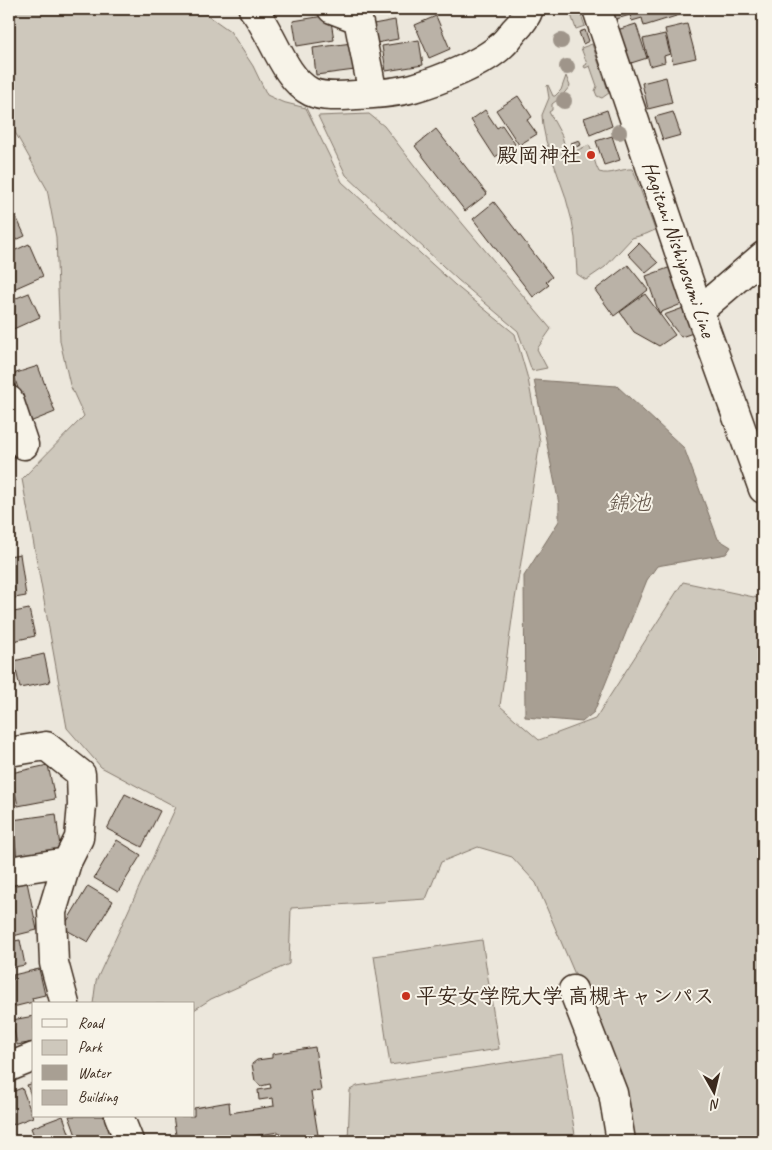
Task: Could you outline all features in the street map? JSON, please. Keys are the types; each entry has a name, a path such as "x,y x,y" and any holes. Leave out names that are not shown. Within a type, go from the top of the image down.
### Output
{"street":[{"path":"253,9 263,22 289,73 298,83 306,88 326,95 373,94 413,88 444,76 486,58 502,45 525,19 529,9"},
{"path":"332,9 358,19 373,94"},
{"name":"Hagitani Nishiyosumi Line","path":"596,9 699,310 763,489"},
{"path":"699,310 763,256"},
{"path":"9,400 24,445"},
{"path":"9,752 46,746 81,774 80,838 67,862 52,912 54,963 64,1002"},
{"path":"9,871 67,862"},
{"path":"573,990 613,1093 621,1141"},
{"path":"9,1067 32,1058"},
{"path":"120,1118 129,1141"}],"green space":[{"path":"9,9 199,9 230,31 253,66 267,95 282,102 306,108 342,182 455,285 515,334 528,379 540,442 500,706 539,740 595,719 683,582 763,599 763,1141 632,1141 609,1054 536,883 512,857 478,847 441,862 426,899 291,908 289,964 211,999 195,1009 195,1002 93,1002 96,981 176,807 101,767 67,728 22,479 84,416 70,385 60,341 56,237 47,189 9,125"},
{"path":"569,9 579,9 585,26 576,29"},
{"path":"592,44 609,93 602,98 597,96 595,91 597,86 590,66 585,68 584,66 587,64 581,48"},
{"path":"566,76 570,86 552,104 552,110 549,112 562,136 566,151 571,153 589,145 599,172 608,173 633,169 655,230 632,238 605,267 586,280 577,274 572,221 546,141 543,126 542,115 549,98 547,86 553,96 555,96 561,90"},
{"path":"369,114 384,126 421,174 551,329 537,349 547,368 532,371 518,331 458,280 346,175 318,116"},
{"path":"482,940 499,1049 390,1065 374,956"},
{"path":"562,1054 576,1141 348,1141 350,1090 357,1086"}],"water":[{"name":"錦池","path":"534,380 617,386 684,448 718,539 731,547 726,554 657,566 647,580 594,712 582,722 525,717 524,576 559,521 559,504"}],"building":[{"path":"610,9 688,9 689,12 644,26 642,18 632,21 630,15 613,20"},
{"path":"330,15 334,40 297,46 293,21"},
{"path":"436,16 450,49 429,58 415,25"},
{"path":"395,20 398,39 371,44 368,25"},
{"path":"636,24 647,58 628,64 617,30"},
{"path":"687,24 696,58 673,63 665,29"},
{"path":"585,30 589,41 583,44 579,32"},
{"path":"665,34 670,54 664,56 665,62 650,66 643,39"},
{"path":"419,40 423,65 386,71 382,46"},
{"path":"352,43 355,70 316,75 313,48"},
{"path":"666,77 672,103 648,109 642,83"},
{"path":"518,96 532,117 527,120 537,134 519,145 496,110"},
{"path":"485,110 497,128 502,125 515,144 495,157 471,120"},
{"path":"607,110 612,126 590,135 584,118"},
{"path":"673,112 681,135 663,140 655,117"},
{"path":"436,129 487,194 465,211 415,146"},
{"path":"612,136 620,160 604,165 596,141"},
{"path":"579,140 581,145 573,148 571,143"},
{"path":"494,202 552,277 546,282 549,285 533,297 473,219"},
{"path":"13,210 25,236 9,243 9,212"},
{"path":"639,243 658,263 646,273 628,254"},
{"path":"29,244 43,276 9,291 9,253"},
{"path":"628,265 648,290 614,316 595,290"},
{"path":"671,267 684,303 659,313 646,276"},
{"path":"29,293 40,317 9,331 9,301"},
{"path":"645,294 675,335 659,346 634,332 620,312"},
{"path":"686,307 696,332 681,337 664,315"},
{"path":"38,366 55,412 30,422 13,374"},
{"path":"9,439 13,461 9,462"},
{"path":"20,554 26,596 9,599 9,556"},
{"path":"29,609 35,636 9,642 9,613"},
{"path":"44,654 50,682 20,688 14,661"},
{"path":"11,662 15,689 9,690 9,663"},
{"path":"48,765 55,799 18,806 11,773"},
{"path":"125,794 160,811 142,847 107,829"},
{"path":"56,814 60,847 55,852 17,857 12,820"},
{"path":"117,840 141,855 118,892 94,878"},
{"path":"27,882 37,930 9,937 9,886"},
{"path":"88,886 113,901 88,942 63,928"},
{"path":"20,940 25,965 9,968 9,942"},
{"path":"39,969 45,995 32,998 33,1002 9,1008 9,980 14,979 13,975"},
{"path":"32,1016 32,1042 17,1045 12,1020"},
{"path":"315,1047 321,1091 311,1092 319,1141 280,1141 279,1132 220,1141 177,1141 173,1118 195,1118 195,1108 229,1102 230,1113 274,1106 273,1098 259,1100 258,1090 271,1088 270,1084 261,1086 255,1081 252,1064 257,1060 272,1058 272,1054"},
{"path":"32,1084 32,1098 27,1085"},
{"path":"22,1088 32,1117 9,1126 9,1093"},
{"path":"58,1118 64,1118 72,1141 36,1141 31,1128"},
{"path":"70,1118 105,1118 110,1134 90,1141 78,1141"},
{"path":"267,1137 268,1141 241,1141"}],"place":[{"name":"殿岡神社","path":"591,155"},
{"name":"平安女学院大学 高槻キャンパス","path":"406,996"}]}
